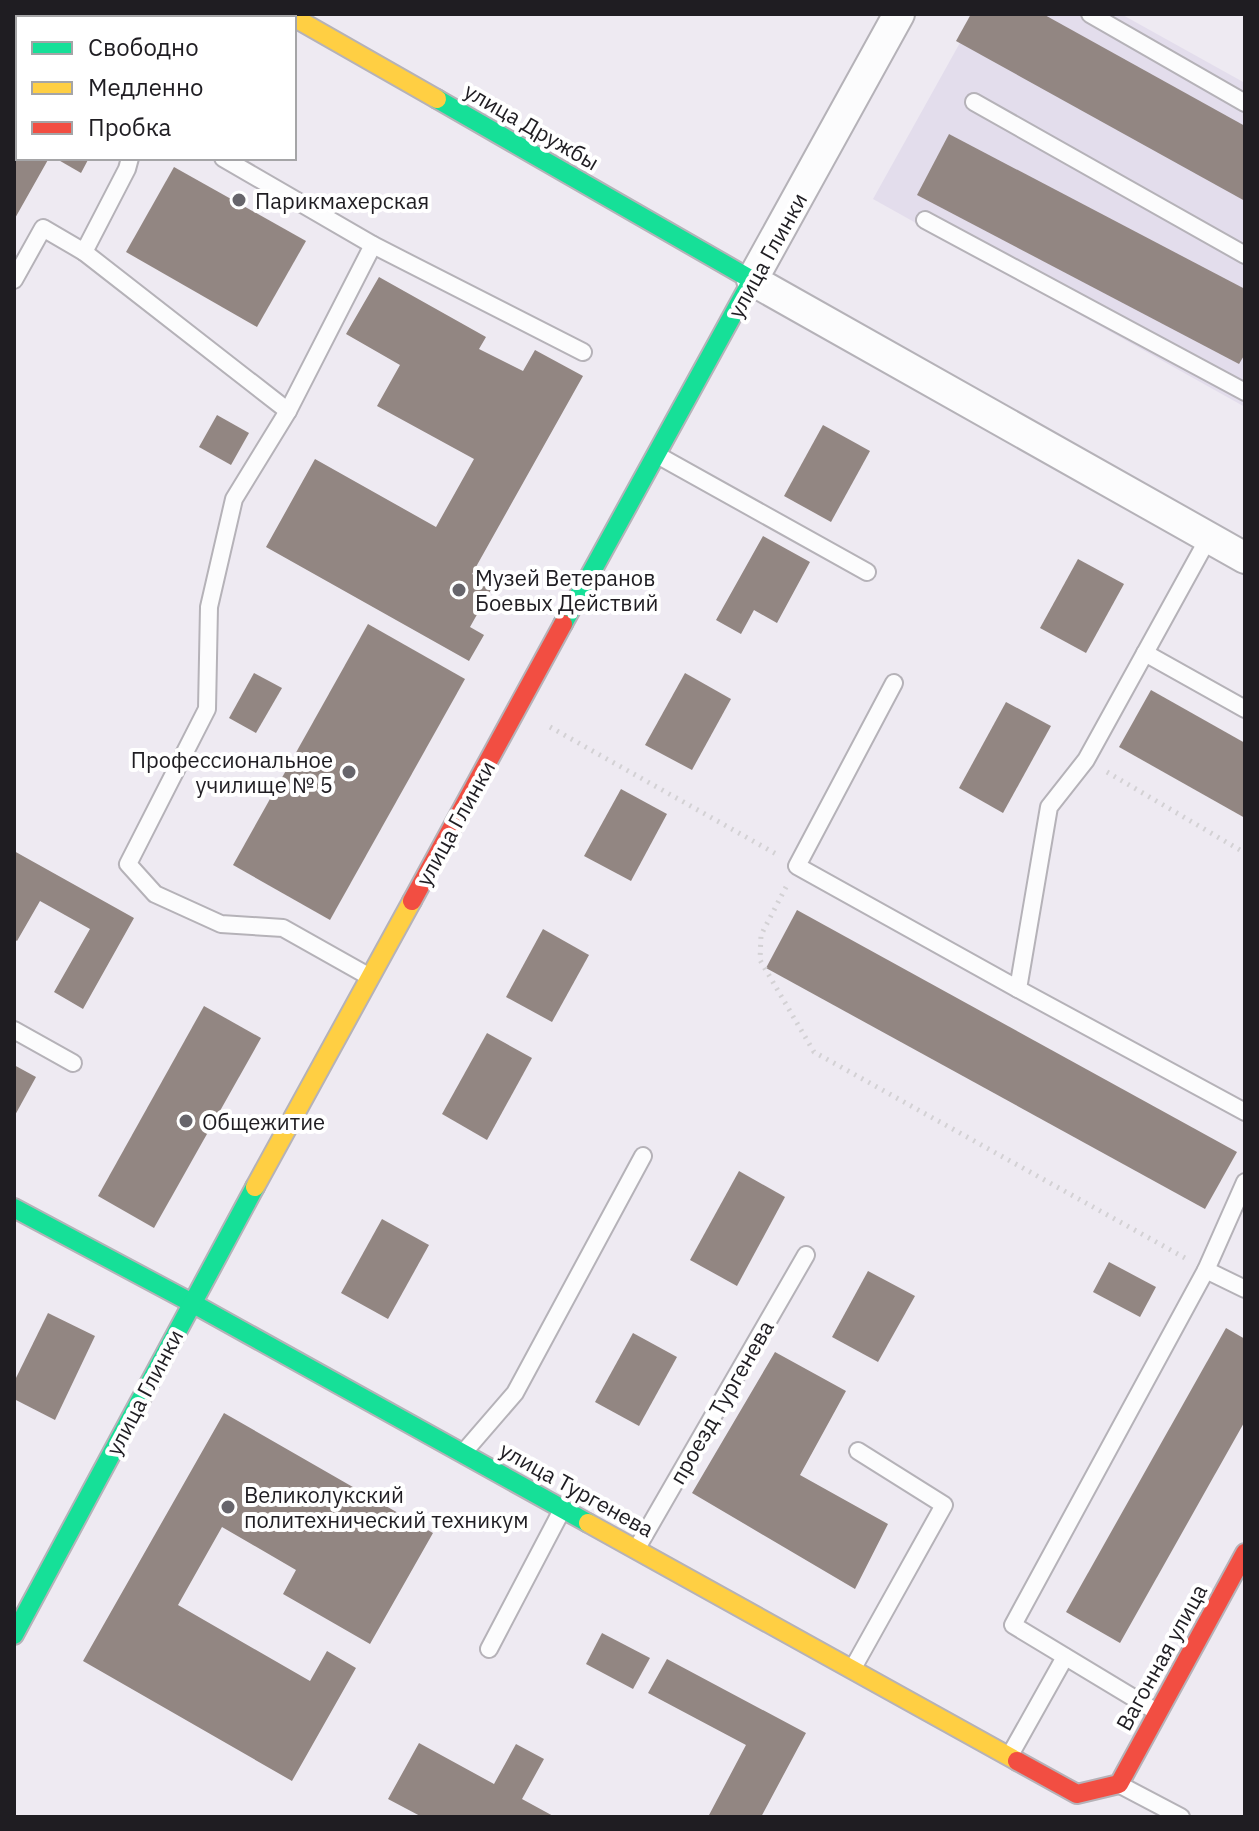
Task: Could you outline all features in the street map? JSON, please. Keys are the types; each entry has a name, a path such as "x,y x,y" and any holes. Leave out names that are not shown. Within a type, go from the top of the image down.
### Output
{"street":[{"name":"улица Глинки","path":"14,1635 192,1303 899,14"},
{"name":"улица Дружбы","path":"296,19 752,280"},
{"path":"752,280 1245,558"},
{"name":"улица Тургенева","path":"14,1208 192,1303 1077,1794 1119,1784"},
{"name":"Вагонная улица","path":"1119,1784 1245,1553"}],"lane":[{"path":"1090,14 1245,103"},
{"path":"974,102 1245,255"},
{"path":"84,252 129,160"},
{"path":"226,160 373,245 583,352"},
{"path":"925,220 1245,392"},
{"path":"14,280 43,228 84,252 288,411"},
{"path":"370,978 283,928 221,924 155,894 128,864 207,709 209,607 234,499 288,411 373,245"},
{"path":"657,455 867,572"},
{"path":"1018,989 1049,807 1086,760 1209,537"},
{"path":"1145,653 1245,709"},
{"path":"894,683 797,866 1245,1112"},
{"path":"14,1030 73,1063"},
{"path":"463,1453 515,1393 643,1156"},
{"path":"1158,1713 1013,1625 1206,1270 1245,1182"},
{"name":"проезд Тургенева","path":"637,1550 806,1255"},
{"path":"1206,1270 1245,1289"},
{"path":"852,1669 944,1505 858,1451"},
{"path":"489,1649 563,1509"},
{"path":"1010,1756 1065,1657"},
{"path":"1119,1784 1181,1817"}],"path":[{"path":"518,709 797,866 761,935 760,960 814,1052 1206,1270"},
{"path":"1086,760 1245,853"}],"shaded area":[{"path":"976,14 1121,14 1245,83 1245,407 873,199"}],"building":[{"path":"971,14 1043,14 1245,126 1245,201 956,41"},
{"path":"16,88 16,160 48,160 14,220"},
{"path":"949,134 1245,289 1245,354 1239,364 917,195"},
{"path":"58,160 88,160 81,173"},
{"path":"174,167 306,241 257,327 126,252"},
{"path":"379,277 486,337 479,349 523,371 535,350 583,376 472,574 493,586 470,627 484,635 469,661 266,547 315,459 436,527 474,459 377,406 400,365 346,334"},
{"path":"217,415 249,433 231,465 199,447"},
{"path":"823,425 870,451 831,522 784,496"},
{"path":"763,536 810,562 777,623 754,610 741,634 716,620"},
{"path":"1078,559 1124,584 1086,653 1040,628"},
{"name":"Профессиональное училище № 5","path":"368,624 465,679 330,920 233,865"},
{"path":"254,673 282,688 256,733 229,718"},
{"path":"685,673 731,699 692,770 645,745"},
{"path":"1151,690 1245,743 1245,818 1119,747"},
{"path":"1006,702 1051,726 1003,813 959,788"},
{"path":"621,789 667,814 631,881 584,856"},
{"path":"14,851 134,918 83,1009 54,992 90,929 40,901 17,941 14,939"},
{"path":"797,910 1237,1152 1205,1209 766,968"},
{"path":"543,929 589,955 552,1022 506,997"},
{"path":"204,1006 261,1038 154,1228 98,1196"},
{"path":"487,1033 532,1058 487,1140 442,1114"},
{"path":"14,1065 36,1077 14,1117"},
{"path":"739,1171 785,1197 737,1286 690,1260"},
{"path":"382,1219 429,1245 388,1319 341,1293"},
{"path":"1109,1262 1156,1287 1140,1317 1093,1292"},
{"path":"868,1271 915,1296 878,1362 832,1337"},
{"path":"48,1313 95,1336 55,1420 14,1399 14,1382"},
{"path":"1226,1328 1245,1339 1245,1421 1120,1643 1066,1612"},
{"path":"633,1333 677,1357 639,1426 595,1402"},
{"path":"775,1352 846,1391 800,1475 888,1524 855,1589 692,1493"},
{"path":"224,1413 433,1533 370,1644 283,1594 296,1570 222,1527 178,1605 310,1681 327,1651 356,1668 292,1781 83,1661"},
{"path":"602,1633 650,1658 633,1689 586,1664"},
{"path":"667,1659 806,1733 761,1817 708,1817 746,1745 648,1693"},
{"path":"419,1743 494,1784 516,1744 544,1759 522,1799 555,1817 422,1817 388,1799"}],"traffic: fast":[{"path":"437,99 752,280 563,624"},
{"path":"14,1635 255,1187"},
{"path":"14,1208 588,1523"}],"traffic: slow":[{"path":"288,14 292,16"},
{"path":"296,19 437,99"},
{"path":"255,1187 412,901"},
{"path":"588,1523 1017,1761"}],"traffic: jam":[{"path":"412,901 563,624"},
{"path":"1017,1761 1077,1794 1119,1784 1245,1553"}],"place":[{"name":"Парикмахерская","path":"239,200"},
{"name":"Музей Ветеранов Боевых Действий","path":"459,590"},
{"name":"Профессиональное училище № 5","path":"349,772"},
{"name":"Общежитие","path":"186,1121"},
{"name":"Великолукский политехнический техникум","path":"228,1507"}]}
